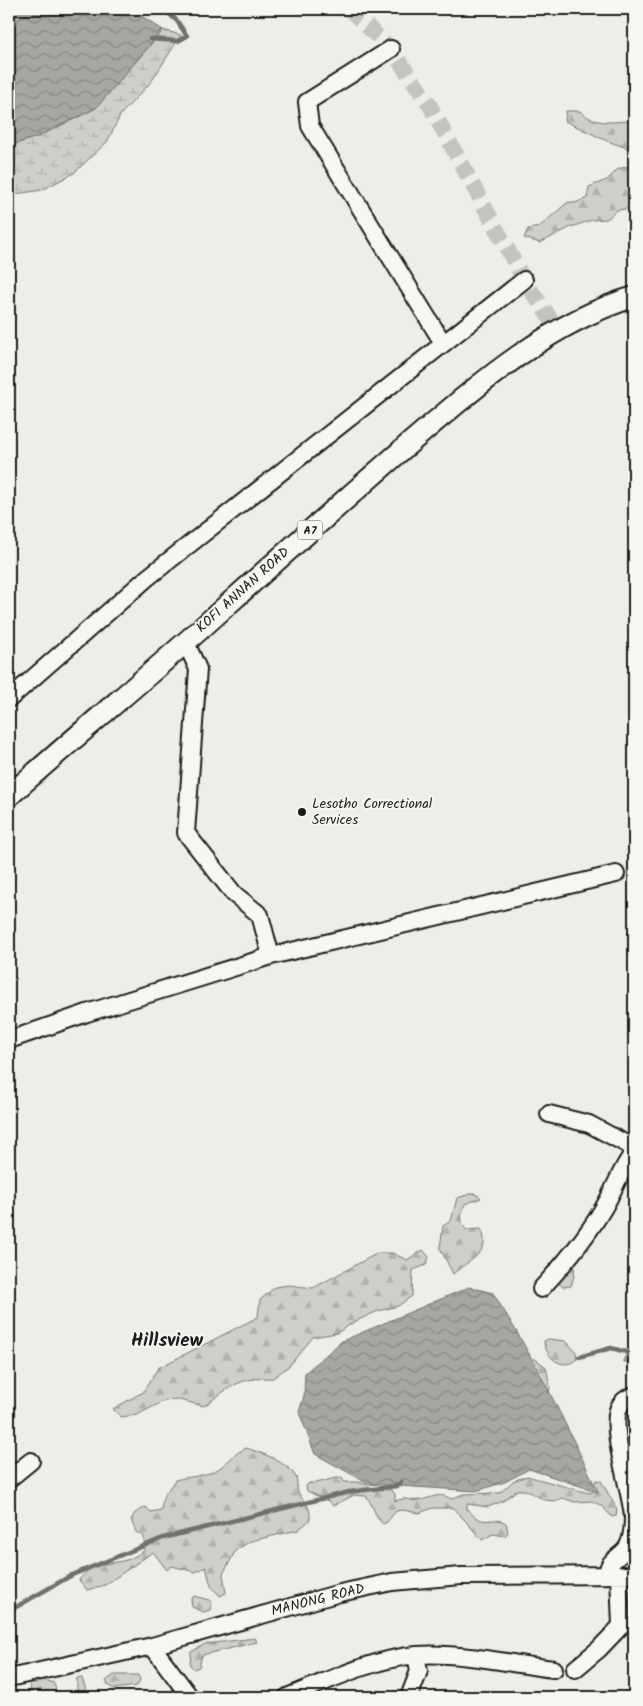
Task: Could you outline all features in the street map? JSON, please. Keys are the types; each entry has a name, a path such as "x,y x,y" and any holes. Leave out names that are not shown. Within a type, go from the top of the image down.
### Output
{"main road":[{"name":"KOFI ANNAN ROAD","path":"9,796 186,643 318,522 458,401 503,366 558,331 634,297"}],"street":[{"path":"391,49 307,102 310,126 444,343"},
{"path":"9,699 147,578 524,280"},
{"path":"186,643 198,669 186,833 234,894 260,915 271,956"},
{"path":"9,1040 87,1013 271,956 616,874"},
{"path":"549,1114 589,1124 634,1148"},
{"path":"541,1289 580,1243 608,1201 626,1162 634,1152"},
{"path":"575,1669 599,1649 621,1626 620,1575 608,1565 627,1548 632,1535 633,1517 618,1430 618,1409 624,1400 634,1395"},
{"path":"9,1479 31,1461"},
{"name":"MANONG ROAD","path":"9,1678 152,1646 340,1593 392,1582 461,1576 620,1575"},
{"path":"152,1646 190,1697"},
{"path":"287,1697 355,1670 416,1655 437,1654 554,1669"},
{"path":"409,1697 419,1670 416,1655"}],"green space":[{"path":"163,30 181,35 151,82 121,114 107,142 74,173 42,190 9,195 9,146 37,137 96,108"},
{"path":"566,111 580,111 591,119 602,122 628,121 634,129 634,208 617,210 607,219 592,220 571,227 540,243 524,238 528,229 539,227 568,202 575,203 587,198 589,187 607,180 618,169 632,165 633,150 607,141 565,121"},
{"path":"474,1193 481,1198 465,1204 462,1211 462,1220 466,1230 481,1229 484,1244 477,1255 453,1274 440,1248 443,1226 451,1221 457,1198"},
{"path":"588,1244 575,1261 571,1286 563,1287 556,1281"},
{"path":"423,1250 429,1257 426,1265 413,1270 412,1296 398,1306 378,1311 354,1322 337,1333 313,1337 290,1365 273,1378 261,1378 236,1384 204,1406 175,1399 162,1402 137,1415 121,1417 113,1409 143,1392 158,1368 258,1317 260,1300 275,1287 289,1285 313,1288 378,1253 392,1253 407,1260"},
{"path":"548,1339 566,1341 576,1352 577,1359 572,1363 566,1364 556,1361 545,1347 544,1341"},
{"path":"534,1358 546,1367 550,1387 549,1394 529,1365"},
{"path":"246,1448 273,1458 292,1471 296,1477 298,1492 308,1508 310,1520 298,1530 251,1541 236,1550 223,1574 226,1593 220,1596 211,1586 206,1567 195,1572 172,1566 167,1570 153,1552 105,1585 87,1590 79,1580 90,1569 95,1566 133,1558 144,1551 144,1536 136,1532 131,1520 135,1513 146,1507 151,1512 161,1510 163,1497 175,1480 216,1470"},
{"path":"527,1476 589,1493 593,1492 596,1480 601,1481 617,1509 616,1516 612,1517 602,1506 592,1501 574,1502 563,1498 554,1501 545,1500 525,1490 517,1490 503,1501 488,1507 467,1504 467,1509 478,1519 496,1520 506,1523 508,1532 505,1536 493,1534 482,1540 454,1508 433,1508 419,1513 402,1510 396,1511 383,1524 366,1496 354,1495 333,1506 330,1502 307,1491 306,1486 309,1483 342,1478 344,1482 359,1482 375,1489 391,1490 395,1494 395,1501 404,1499 419,1500 439,1496 451,1499 463,1494 500,1493 513,1481"},
{"path":"194,1596 209,1600 212,1603 211,1610 203,1612 192,1607 191,1599"},
{"path":"255,1638 257,1642 202,1655 199,1667 194,1669 190,1665 191,1652 205,1644"},
{"path":"114,1675 138,1675 140,1680 137,1686 114,1689 106,1681"},
{"path":"77,1678 82,1678 86,1690 91,1697 77,1697"},
{"path":"40,1679 54,1683 58,1697 43,1697 41,1689 31,1693 30,1684"}],"water":[{"path":"9,9 131,9 163,30 96,108 37,137 9,146"},
{"path":"469,1287 493,1293 536,1366 598,1492 529,1469 505,1482 476,1491 369,1484 315,1454 299,1412 304,1396 305,1373 342,1341"},
{"path":"634,1345 634,1378 630,1364 623,1361 629,1348"}],"waterway":[{"path":"150,39 178,41 187,36 177,21 164,9"},
{"path":"579,1357 611,1348 634,1354"},
{"path":"9,1611 72,1575 163,1538 349,1492 397,1486 401,1482"}],"tunnel":[{"path":"349,9 391,49 429,104 524,280 559,331"}],"place":[{"name":"Lesotho Correctional Services","path":"302,812"}],"district":[{"name":"Hillsview","path":"167,1341"}]}
